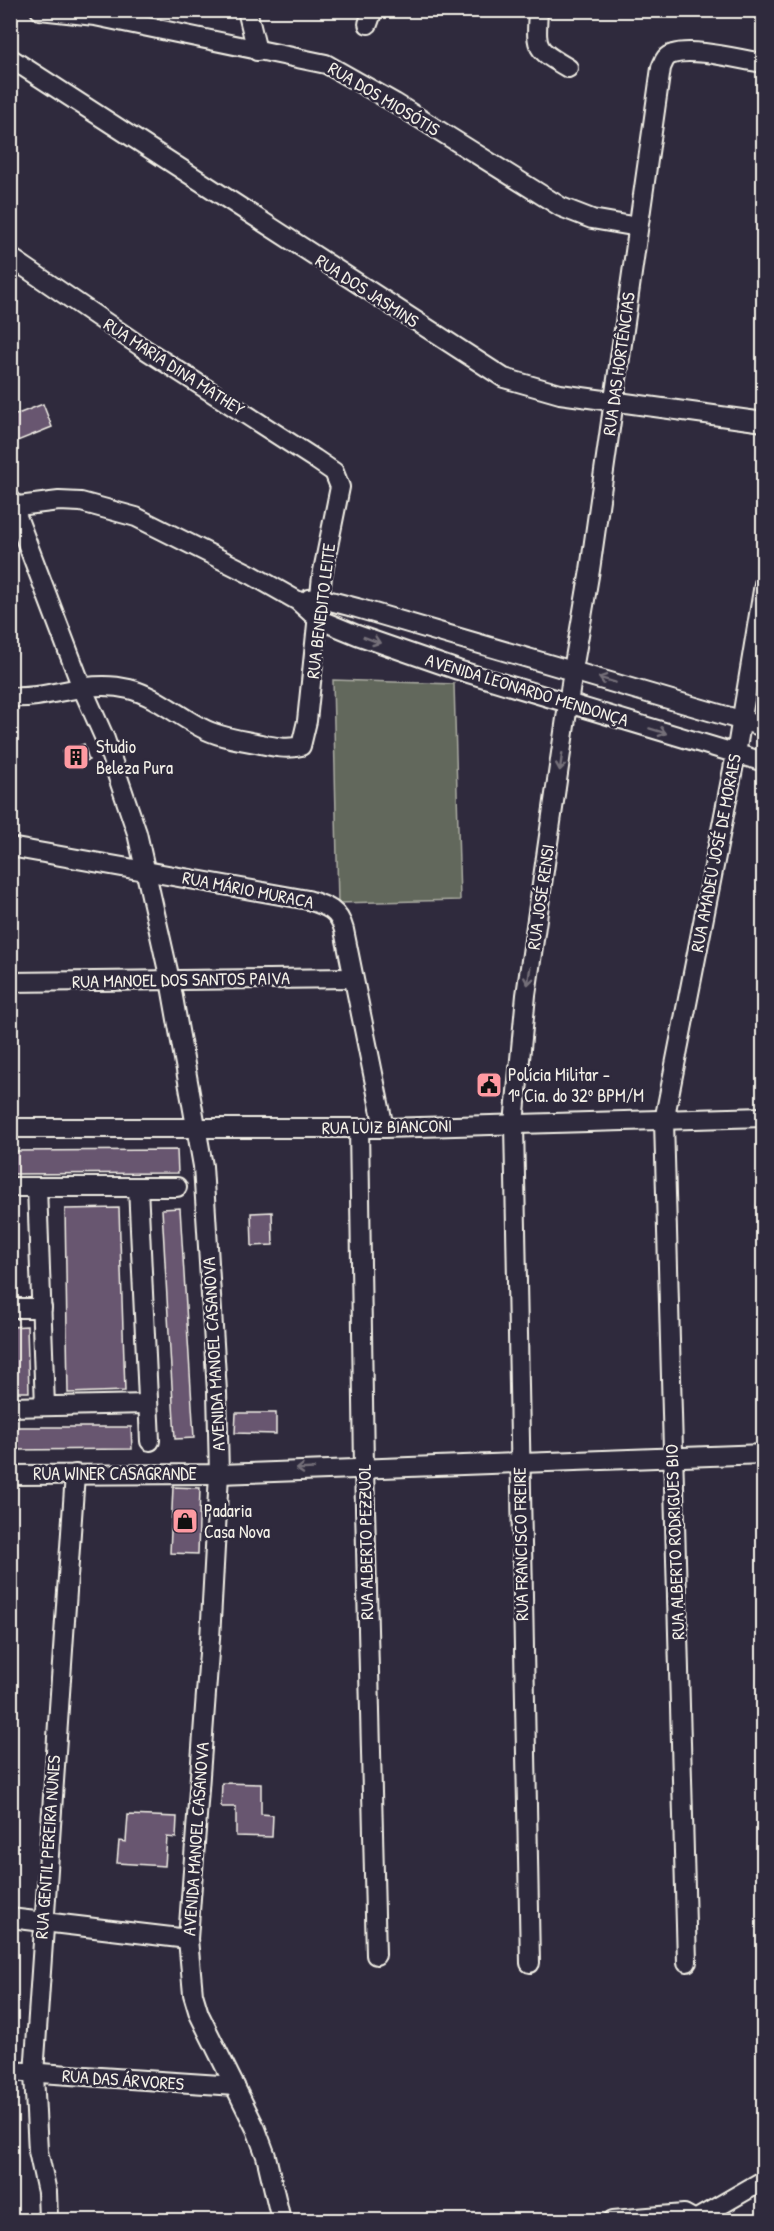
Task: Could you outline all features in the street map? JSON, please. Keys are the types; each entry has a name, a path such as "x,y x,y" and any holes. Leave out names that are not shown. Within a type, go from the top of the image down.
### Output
{"street":[{"name":"RUA DOS MIOSÓTIS","path":"40,10 94,13 257,51 304,58 326,64 395,103 561,207 592,219 638,227"},
{"path":"247,10 257,51"},
{"path":"538,10 537,42 540,50 568,68"},
{"name":"RUA DAS HORTÊNCIAS","path":"573,670 590,570 657,88 666,57 674,53 689,52 764,63"},
{"name":"RUA DOS JASMINS","path":"10,58 504,378 560,394 764,422"},
{"name":"RUA MARIA DINA MATHEY","path":"10,257 146,350 315,459 338,477"},
{"name":"RUA BENEDITO LEITE","path":"81,686 113,686 142,693 207,731 226,737 286,748 301,746 307,721 324,561 340,488 338,477"},
{"name":"AVENIDA LEONARDO MENDONÇA","path":"12,504 81,502 136,517 252,575 298,601 318,619 458,670 764,762"},
{"name":"AVENIDA MANOEL CASANOVA","path":"12,504 81,686 105,739 121,783 146,870 170,980 198,1129 210,1268 219,1473 209,1662 188,1939 193,1994 199,2014 235,2086 266,2156 281,2220"},
{"name":"RUA AMADEU JOSÉ DE MORAES","path":"664,1121 736,754 764,584"},
{"name":"AVENIDA LEONARDO MENDONÇA","path":"298,601 319,598 764,727"},
{"name":"RUA JOSÉ RENSI","path":"514,1124 526,995 573,670"},
{"path":"10,697 43,695 81,686"},
{"name":"RUA MÁRIO MURACA","path":"10,847 308,900 328,906 338,915 342,923 384,1128"},
{"name":"RUA MANOEL DOS SANTOS PAIVA","path":"10,982 352,978"},
{"name":"RUA LUIZ BIANCONI","path":"10,1128 384,1128 764,1117"},
{"name":"RUA ALBERTO RODRIGUES BIO","path":"664,1121 687,1962"},
{"name":"RUA FRANCISCO FREIRE","path":"514,1124 530,1964"},
{"name":"RUA ALBERTO PEZZUOL","path":"359,1128 364,1467 376,1954"},
{"path":"10,1187 177,1187"},
{"path":"37,1187 45,1406"},
{"path":"138,1187 150,1441"},
{"path":"10,1308 42,1308"},
{"path":"10,1407 148,1404"},
{"name":"RUA WINER CASAGRANDE","path":"10,1474 219,1473 764,1454"},
{"name":"RUA GENTIL PEREIRA NUNES","path":"46,2220 47,2192 38,2151 34,2074 75,1474"},
{"path":"10,1918 188,1939"},
{"name":"RUA DAS ÁRVORES","path":"10,2072 235,2086"},
{"path":"613,2220 684,2214 695,2220 764,2180"}],"green space":[{"path":"333,680 454,684 460,900 338,903"}],"building":[{"path":"43,404 52,427 10,444 10,417"},
{"name":"Studio Beleza Pura","path":"84,744 89,760 68,766 62,752"},
{"path":"177,1150 178,1173 10,1174 10,1151"},
{"path":"119,1208 125,1391 68,1393 65,1209"},
{"path":"180,1208 194,1438 175,1439 162,1209"},
{"path":"272,1212 273,1245 252,1246 251,1213"},
{"path":"27,1326 29,1392 10,1392 10,1327"},
{"path":"236,1413 276,1413 276,1434 235,1433"},
{"path":"10,1427 131,1427 132,1449 10,1450"},
{"name":"Padaria Casa Nova","path":"173,1487 200,1488 198,1554 170,1553"},
{"path":"222,1783 261,1784 261,1814 273,1815 272,1837 236,1836 236,1807 221,1807"},
{"path":"128,1815 177,1817 176,1838 167,1837 165,1866 117,1863 119,1841 126,1842"}],"place":[{"name":"Studio Beleza Pura","path":"76,757"},
{"name":"Polícia Militar - 1ª Cia. do 32º BPM/M","path":"489,1085"},
{"name":"Padaria Casa Nova","path":"185,1521"}]}
